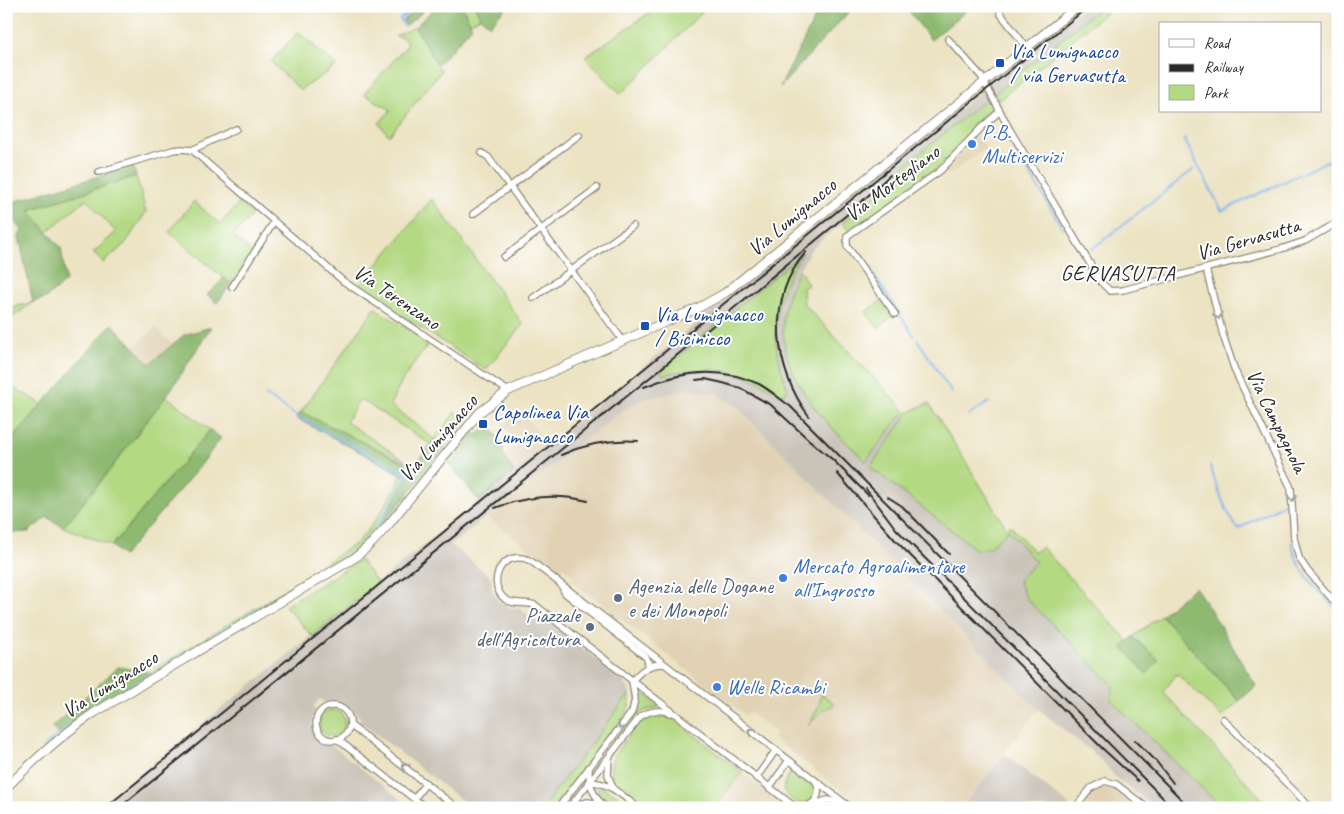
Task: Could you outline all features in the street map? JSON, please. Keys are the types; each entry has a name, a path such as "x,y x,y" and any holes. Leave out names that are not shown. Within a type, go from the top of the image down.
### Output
{"main road":[{"name":"Via Lumignacco","path":"6,788 40,754 94,713 356,557 389,524 478,413 508,391 700,307 726,293 1078,6"}],"street":[{"path":"1000,13 1027,48"},
{"path":"948,39 985,82"},
{"name":"Via Gervasutta","path":"985,82 1010,130 1107,289 1112,291 1123,290 1206,269 1298,243 1319,234 1338,222"},
{"name":"Via Mortegliano","path":"895,314 847,246 848,236 940,171 982,126 1000,111"},
{"path":"99,172 173,150 192,150 236,129"},
{"path":"473,214 579,135"},
{"name":"Via Terenzano","path":"192,150 343,281 508,391"},
{"path":"482,153 488,157 622,341"},
{"path":"504,257 597,188"},
{"path":"232,287 274,222"},
{"path":"533,298 632,226"},
{"name":"Via Campagnola","path":"1206,269 1223,335 1235,371 1292,488 1294,538 1299,558 1338,606"},
{"path":"846,803 828,800 803,807 791,804 535,605 528,602 515,603 506,600 498,590 496,578 498,572 505,562 511,559 521,558 535,564 663,664 846,803 851,808"},
{"path":"560,583 565,593 646,657 647,667"},
{"path":"558,808 632,712 635,699 632,681 640,671 647,667 663,664"},
{"path":"329,706 340,708 348,715 350,725 346,734 337,739 327,739 318,732 316,722 320,712 329,706"},
{"path":"569,808 640,717 645,713 658,710 680,718"},
{"path":"1223,719 1311,808"},
{"path":"350,725 457,808"},
{"path":"337,739 426,808"},
{"path":"756,778 776,750"},
{"path":"610,755 608,775 613,788"},
{"path":"769,788 789,760"},
{"path":"589,768 589,782 604,806"},
{"path":"803,807 817,798 818,786 816,781"},
{"path":"1075,808 1091,788 1102,781 1116,784 1147,808"},
{"path":"576,786 589,782 613,788 638,808"},
{"path":"414,799 426,783"},
{"path":"569,808 587,802 604,806"}],"shaded area":[{"path":"1085,6 1102,6 900,169 851,217 810,251 799,269 808,285 803,288 804,304 906,413 929,403 1008,530 1036,562 1022,576 1026,598 1114,685 1111,700 1224,808 1155,808 1117,779 1092,752 1038,709 737,407 714,393 687,390 637,402 623,410 451,545 491,577 492,590 499,601 511,608 519,608 535,621 540,615 621,678 629,690 630,693 542,808 472,808 359,721 361,718 348,708 337,702 327,704 320,699 313,707 317,711 312,724 317,737 326,744 330,744 412,808 98,808 475,504"},
{"path":"977,135 986,148 949,174 945,169"},
{"path":"156,327 172,345 150,365 133,347"},
{"path":"687,390 714,393 737,407 1038,709 962,808 864,808 773,738 776,733 749,712 746,716 572,581 575,577 562,566 558,571 487,517 623,410 637,402 653,397"},
{"path":"522,413 548,444 479,501 460,477 496,446 503,455 516,445 502,425"},
{"path":"1004,754 1069,805 1068,808 962,808"},
{"path":"742,772 788,808 713,808"},
{"path":"1108,787 1139,808 1082,808 1096,790"}],"green space":[{"path":"421,6 429,6 406,26 403,20"},
{"path":"437,6 462,6 472,27 437,65 415,27"},
{"path":"462,6 475,6 480,17 470,23"},
{"path":"475,6 507,6 490,25 480,17"},
{"path":"655,6 701,6 704,10 621,94 585,57 645,16"},
{"path":"821,6 854,6 780,87"},
{"path":"905,6 972,6 931,40"},
{"path":"1102,6 1114,6 999,100 995,93"},
{"path":"415,27 441,71 389,136 379,123 391,110 364,94 408,44 404,38 395,36"},
{"path":"298,32 337,66 300,90 271,62"},
{"path":"990,96 995,107 994,112 942,165 849,232 843,223 878,192 900,169"},
{"path":"133,166 136,176 29,210 61,248 66,281 46,298 33,302 19,237 22,230 6,209 6,204"},
{"path":"136,176 146,212 125,244 103,263 93,253 116,232 86,199 47,232 29,210"},
{"path":"243,199 256,210 233,236 253,253 231,284 169,232 194,201 220,224"},
{"path":"432,199 523,324 486,370 358,287"},
{"path":"803,252 784,286 776,319 778,353 788,390 781,395 753,380 724,372 694,370 663,375 660,372"},
{"path":"799,269 808,285 803,288 804,304 905,411 866,461 834,430 806,396 795,377 787,357 783,335 784,312 788,295"},
{"path":"224,278 231,284 217,303 207,295"},
{"path":"883,299 894,315 878,328 866,312"},
{"path":"33,302 6,322 6,309"},
{"path":"375,308 429,343 403,379 390,405 434,439 430,444 360,399 346,422 415,467 301,412"},
{"path":"112,324 150,364 184,335 211,327 172,388 105,476 63,527 47,517 28,532 6,533 6,446"},
{"path":"6,383 42,404 6,446"},
{"path":"166,396 210,430 112,546 63,527 105,476"},
{"path":"929,403 1008,530 990,547 977,550 870,467 907,415 906,413"},
{"path":"301,412 414,467 434,439 445,448 377,532 407,477 296,418"},
{"path":"455,412 467,422 445,448 434,439"},
{"path":"489,425 503,445 503,455 514,472 479,501 446,460 470,429 477,435"},
{"path":"210,430 221,438 200,466 123,556 112,546"},
{"path":"402,475 407,477 383,524 356,553 159,670 154,669 257,607 355,544 387,503"},
{"path":"1010,525 1034,552 1042,547 1128,641 1122,647 1159,660 1133,637 1161,615 1239,701 1222,717 1177,674 1163,692 1266,803 1258,808 1233,808 1230,804 1224,808 1111,700 1113,685 1026,598 1019,583 1022,576 1036,562 1008,530"},
{"path":"360,560 378,583 312,636 285,606"},
{"path":"1195,587 1256,686 1239,701 1161,615"},
{"path":"1133,637 1159,660 1147,674 1122,647"},
{"path":"118,667 154,673 89,710 58,734 52,727"},
{"path":"637,688 660,707 644,711 636,717 592,774 592,768 634,714"},
{"path":"630,693 630,703 626,714 553,808 542,808"},
{"path":"821,694 834,703 834,705 823,710 808,726 819,706"},
{"path":"332,710 341,714 345,723 341,732 332,736 323,732 319,723 323,714"},
{"path":"658,714 673,718 742,772 713,808 650,808 624,788 621,792 615,785 612,778 611,765 616,753 639,724 647,718"},
{"path":"794,768 808,779 815,788 814,797 809,802 797,803 784,791 784,783"},
{"path":"600,787 618,795 610,806 598,793 597,788"}],"waterway":[{"path":"405,27 400,19 418,6"},
{"path":"638,6 642,10"},
{"path":"1007,136 1063,229"},
{"path":"1184,139 1222,211 1338,156"},
{"path":"1092,249 1194,169"},
{"path":"859,257 862,257 914,336"},
{"path":"917,339 934,365"},
{"path":"935,367 945,383"},
{"path":"946,384 952,393"},
{"path":"158,670 356,550 378,526 408,474 299,418 266,395"},
{"path":"968,416 989,402"},
{"path":"1210,465 1221,498 1238,529 1287,502"},
{"path":"1288,507 1291,529"},
{"path":"1292,542 1294,552 1303,570 1338,611"},
{"path":"42,748 89,710 154,673"}],"railway":[{"path":"105,808 1089,6"},
{"path":"119,808 653,375 855,208 890,175"},
{"path":"806,252 793,271 784,291 780,312 779,334 788,378 797,398 809,416"},
{"path":"644,387 686,374 715,373 744,378 759,384 790,406 1190,808"},
{"path":"696,380 705,379 740,388 771,405 833,460 868,495"},
{"path":"561,455 599,443 638,441"},
{"path":"837,473 895,540 1103,749 1138,781"},
{"path":"866,489 896,529 1173,808"},
{"path":"495,508 530,498 541,497 564,497 588,501"},
{"path":"888,497 902,506 949,554"},
{"path":"1135,740 1156,761 1173,783"}],"place":[{"name":"Via Lumignacco / via Gervasutta","path":"1000,63"},
{"name":"P.B. Multiservizi","path":"972,144"},
{"name":"Via Lumignacco / Bicinicco","path":"645,326"},
{"name":"Capolinea Via Lumignacco","path":"483,424"},
{"name":"Mercato Agroalimentare all’Ingrosso","path":"783,578"},
{"name":"Agenzia delle Dogane e dei Monopoli","path":"618,598"},
{"name":"Piazzale dell'Agricoltura","path":"590,627"},
{"name":"Welle Ricambi","path":"717,687"}],"district":[{"name":"GERVASUTTA","path":"1118,272"}]}
